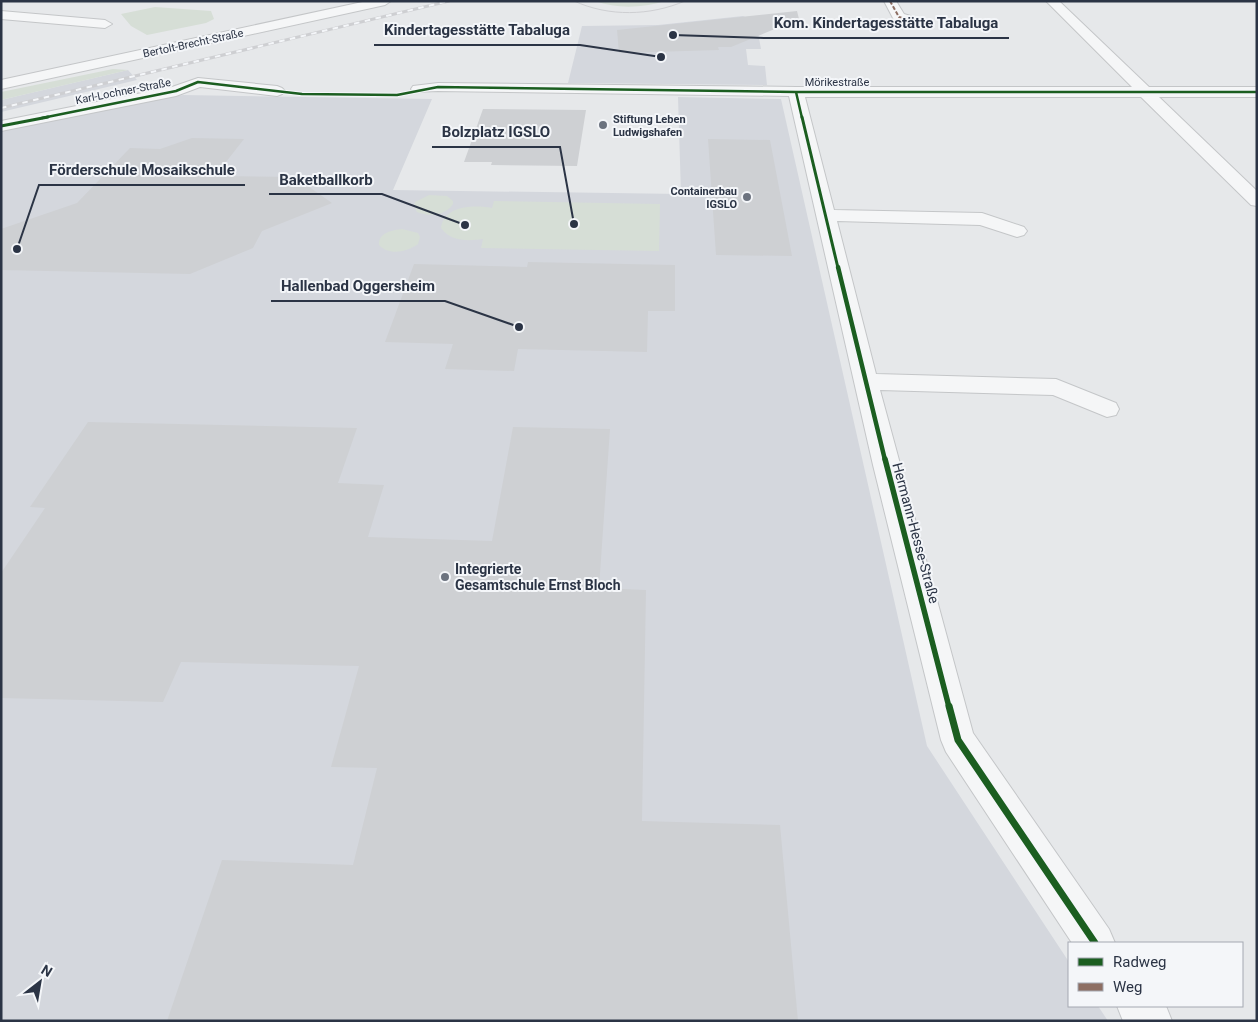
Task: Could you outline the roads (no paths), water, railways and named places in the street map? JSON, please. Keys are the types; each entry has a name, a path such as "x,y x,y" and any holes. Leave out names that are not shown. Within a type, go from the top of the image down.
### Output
{"street":[{"name":"Bertolt-Brecht-Straße","path":"1,85 385,1"},
{"path":"890,1 899,17 922,24"},
{"path":"1052,1 1257,201"},
{"path":"96,9 126,58"},
{"path":"1,15 105,24"},
{"name":"Karl-Lochner-Straße","path":"1,126 176,91 198,82 277,91"},
{"name":"Mörikestraße","path":"418,89 438,87 796,92 1257,92"},
{"name":"Hermann-Hesse-Straße","path":"796,92 866,382 958,740 1095,942"},
{"path":"826,215 982,219 1017,232"},
{"path":"866,382 1056,387 1107,409"},
{"path":"1139,1007 1151,1021"}],"tram line":[{"path":"574,1 601,10 630,13 658,10 685,1"}],"railway":[{"path":"1,108 449,1"}],"place":[{"name":"Kom. Kindertagesstätte Tabaluga","path":"673,35"},
{"name":"Kindertagesstätte Tabaluga","path":"661,57"},
{"name":"Stiftung Leben Ludwigshafen","path":"603,125"},
{"name":"Containerbau IGSLO","path":"747,197"},
{"name":"Bolzplatz IGSLO","path":"574,224"},
{"name":"Baketballkorb","path":"465,225"},
{"name":"Förderschule Mosaikschule","path":"17,249"},
{"name":"Hallenbad Oggersheim","path":"519,327"},
{"name":"Integrierte Gesamtschule Ernst Bloch","path":"445,577"}]}
